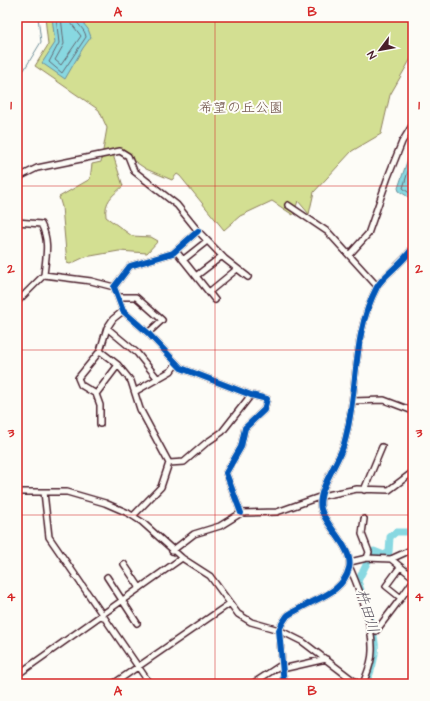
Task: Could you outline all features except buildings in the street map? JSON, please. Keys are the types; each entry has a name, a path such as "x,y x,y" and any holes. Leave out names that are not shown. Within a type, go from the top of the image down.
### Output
{"street":[{"path":"349,255 368,234 402,142 413,124"},
{"path":"17,178 37,168 120,151 128,156 134,171 177,205 207,241 222,256 248,277"},
{"path":"288,205 328,232 378,286"},
{"path":"17,222 41,224 45,231 48,245 44,275 17,302"},
{"path":"114,287 130,266 173,253 198,231"},
{"path":"183,260 207,241"},
{"path":"363,684 372,652 372,638 345,549 321,509 322,496 344,445 352,401 361,332 369,306 378,286 407,258 413,247"},
{"path":"176,251 215,300"},
{"path":"196,276 222,256"},
{"path":"209,292 237,269"},
{"path":"44,275 91,281 114,287"},
{"path":"114,287 123,311 148,333 181,368 250,395 267,399 264,410 245,428 241,447 226,473 241,513"},
{"path":"118,297 136,298 162,320 148,333"},
{"path":"100,424 100,405 96,394 82,385 78,378 100,351 107,328 114,318 123,311"},
{"path":"107,328 137,353 158,379"},
{"path":"100,351 118,365 131,381 136,391 140,409 169,463 161,487 133,516"},
{"path":"136,391 171,371 176,364"},
{"path":"96,394 118,365"},
{"path":"169,463 184,462 206,443 222,432 250,395"},
{"path":"352,401 384,400 412,408"},
{"path":"364,490 382,447"},
{"path":"172,550 194,534 220,526 241,513 277,512 322,496 357,489 389,490 413,472"},
{"path":"17,492 67,492 105,503 133,516 182,558 210,576 229,604 238,614 251,622 280,630 303,642 358,684"},
{"path":"44,492 49,537 150,684"},
{"path":"364,519 362,534 369,552 369,558"},
{"path":"350,562 369,558 391,559 413,549"},
{"path":"17,675 182,558"},
{"path":"391,559 413,577"},
{"path":"124,564 140,588"},
{"path":"400,567 386,586 401,598"},
{"path":"284,684 281,667 280,630 287,616 335,591 345,579 350,568"},
{"path":"107,577 137,623"},
{"path":"376,631 413,581"},
{"path":"113,684 229,604"},
{"path":"252,684 281,667 326,659"}],"green space":[{"name":"希望の丘公園","path":"45,17 413,17 413,55 390,95 381,134 352,151 314,192 309,214 298,201 293,215 272,201 240,216 224,230 180,176 177,174 172,180 146,169 115,148 114,158 123,186 110,199 106,207 106,217 132,236 151,237 158,241 147,253 119,251 85,257 70,264 67,263 62,207 59,197 90,179 92,164 101,162 107,128 99,110 35,66 48,45"}],"water":[{"path":"52,17 78,17 88,29 91,37 65,79 42,63 55,43"},
{"path":"413,144 413,200 399,191 398,188"}],"waterway":[{"path":"17,74 24,70 41,42 38,17"},
{"name":"杵田川","path":"362,593 358,581 372,553 374,551 384,555 389,552 390,537 396,532 408,532 413,529"},
{"name":"杵田川","path":"366,684 375,658 374,635 369,616"}],"cycle path":[{"path":"198,231 173,253 130,266 114,287 123,311 148,333 181,368 251,395 267,399 264,410 245,428 241,447 226,473 241,513"},
{"path":"284,684 279,630 287,616 335,589 346,576 349,568 349,561 344,546 324,516 320,502 325,485 344,444 349,425 359,345 369,306 380,282 409,253 413,247"}]}
